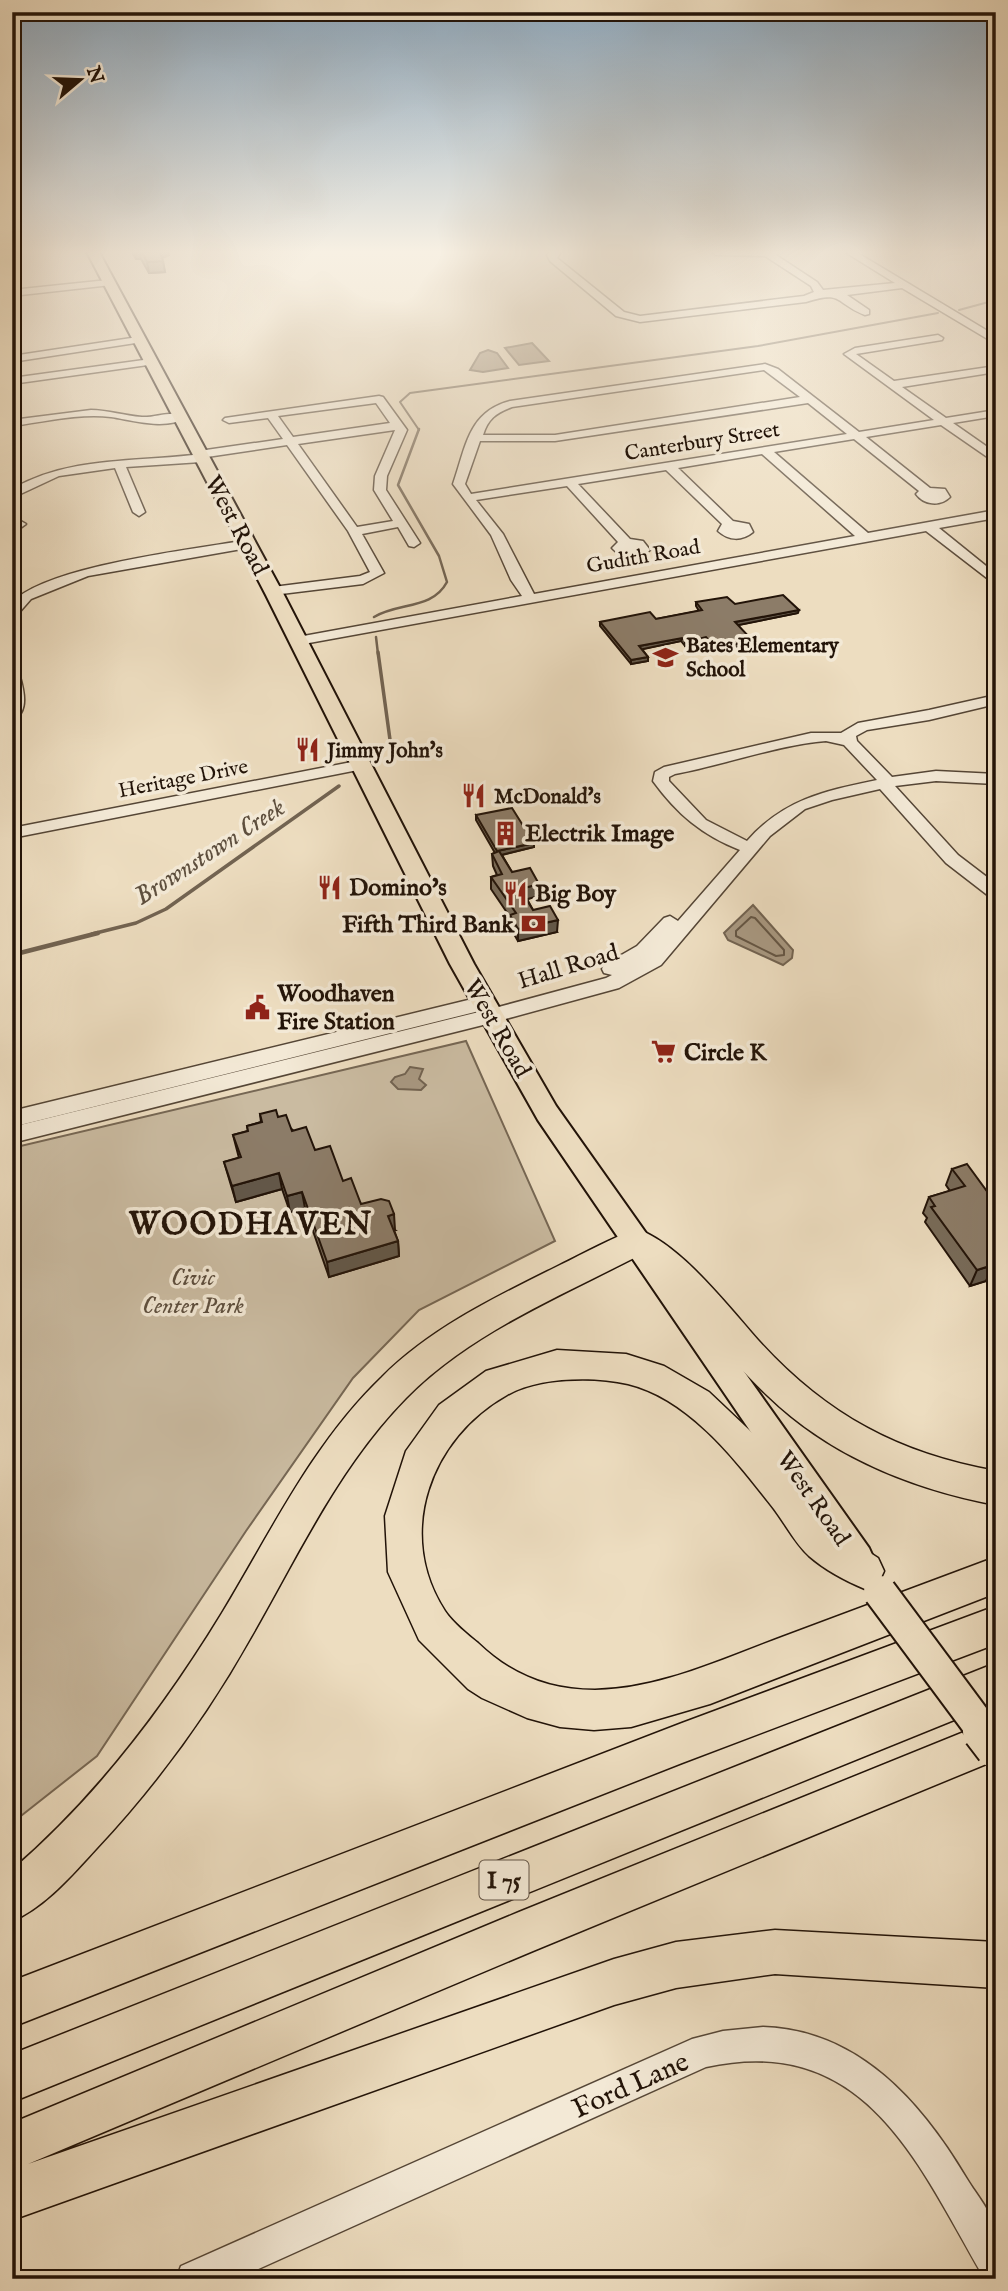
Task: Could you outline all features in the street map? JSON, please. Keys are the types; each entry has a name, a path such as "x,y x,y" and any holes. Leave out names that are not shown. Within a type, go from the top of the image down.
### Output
{"highway":[{"path":"12,1899 99,1816 169,1729 218,1656 341,1451 394,1387 469,1331 637,1242 689,1285 758,1364 813,1414 855,1440 909,1465 962,1482 996,1488"},
{"path":"873,1582 822,1544 753,1455 711,1414 675,1388 654,1378 600,1364 566,1364 538,1368 507,1378 478,1393 452,1413 431,1438 415,1467 405,1499 402,1527 404,1556 411,1585 424,1613 441,1639 469,1666 496,1684 526,1698 576,1710 614,1709 651,1702 696,1688 996,1575"},
{"name":"I 75","path":"12,2004 682,1743 996,1625"},
{"name":"I 75","path":"12,2078 996,1683"},
{"path":"12,2147 519,1934 996,1739"},
{"path":"12,2195 601,1987 676,1965 775,1952 996,1965"}],"main road":[{"name":"West Road","path":"148,359 275,595 487,1010 547,1113 873,1582 996,1748"}],"street":[{"path":"856,359 996,459"},
{"path":"12,381 150,362"},
{"path":"537,597 518,580 498,534 460,489 460,480 485,416 518,402 765,367 928,491"},
{"path":"891,385 996,369"},
{"path":"229,420 379,398 401,432 380,483 382,497 414,543"},
{"path":"475,438 555,438 810,399"},
{"path":"12,423 91,413 111,414 142,421 180,417"},
{"name":"Canterbury Street","path":"468,498 996,413"},
{"path":"271,414 354,531 377,571 369,579 316,587 308,593 275,595"},
{"path":"12,494 51,476 125,463 161,463 398,425"},
{"path":"764,450 864,537"},
{"path":"125,463 139,512"},
{"path":"669,466 730,525"},
{"path":"570,482 626,543"},
{"name":"Gudith Road","path":"298,641 996,514"},
{"path":"12,520 20,524 12,530"},
{"path":"354,531 401,523"},
{"path":"928,526 996,581"},
{"path":"14,607 80,579 143,564 249,546"},
{"path":"12,673 18,698 12,715"},
{"path":"850,742 848,734 863,726 929,715 996,699"},
{"path":"744,845 714,834 693,820 661,781 661,775 670,770 811,738 837,736 850,742 886,780 952,859 996,893"},
{"name":"Heritage Drive","path":"12,833 362,765"},
{"name":"Hall Road","path":"12,1119 152,1092 607,978 654,961 673,931 744,845 799,806 929,768 996,771"},
{"name":"Hall Road","path":"886,780 936,776 996,779"},
{"name":"Hall Road","path":"12,1135 152,1092"},
{"name":"Ford Lane","path":"194,2279 704,2051 737,2044 786,2045 859,2077 892,2102 923,2141 996,2263"}],"green space":[{"name":"Civic Center Park","path":"466,1041 555,1241 419,1310 353,1378 246,1531 97,1756 12,1823 12,1148"}],"water":[{"path":"477,359 501,359 508,368 483,372 470,370"},
{"path":"514,359 549,361 519,365"},
{"path":"753,905 793,950 792,958 783,965 728,940 724,933"},
{"path":"410,1067 423,1069 419,1079 426,1085 421,1090 398,1089 391,1082 395,1077 405,1074"}],"building":[{"name":"Bates Elementary School","path":"783,595 799,610 735,622 753,641 716,648 706,637 685,642 682,638 639,646 648,657 631,660 600,622 650,612 656,619 702,610 696,602 727,597 735,604"},
{"name":"Electrik Image","path":"512,808 534,843 497,851 476,815"},
{"path":"499,851 512,872 530,868 539,884 520,889 533,910 550,906 558,920 518,929 510,915 516,913 491,877 502,874 492,854"},
{"path":"276,1110 278,1117 286,1115 292,1131 306,1127 315,1150 330,1146 343,1181 351,1178 361,1204 381,1199 389,1201 394,1214 388,1216 398,1241 327,1262 302,1192 287,1196 279,1173 232,1186 224,1162 241,1157 233,1135 248,1131 247,1126 262,1122 260,1114"},
{"path":"967,1164 989,1194 996,1192 995,1268 993,1265 977,1270 931,1207 935,1206 929,1197 965,1186 952,1169"}],"waterway":[{"name":"Brownstown Creek","path":"419,430 400,402 410,393 662,359"},
{"name":"Brownstown Creek","path":"374,617 433,597 447,582 439,556 398,485 419,430"},
{"name":"Brownstown Creek","path":"376,637 378,654"},
{"name":"Brownstown Creek","path":"378,652 391,747"},
{"name":"Brownstown Creek","path":"92,934 136,923 166,909 339,786"},
{"name":"Brownstown Creek","path":"12,955 98,933"}],"place":[{"name":"Bates Elementary School","path":"666,657"},
{"name":"Jimmy John's","path":"307,750"},
{"name":"McDonald's","path":"474,796"},
{"name":"Electrik Image","path":"505,833"},
{"name":"Domino's","path":"329,887"},
{"name":"Big Boy","path":"515,893"},
{"name":"Fifth Third Bank","path":"534,924"},
{"name":"Woodhaven Fire Station","path":"257,1007"},
{"name":"Circle K","path":"664,1052"}],"district":[{"name":"WOODHAVEN","path":"251,1223"}]}
